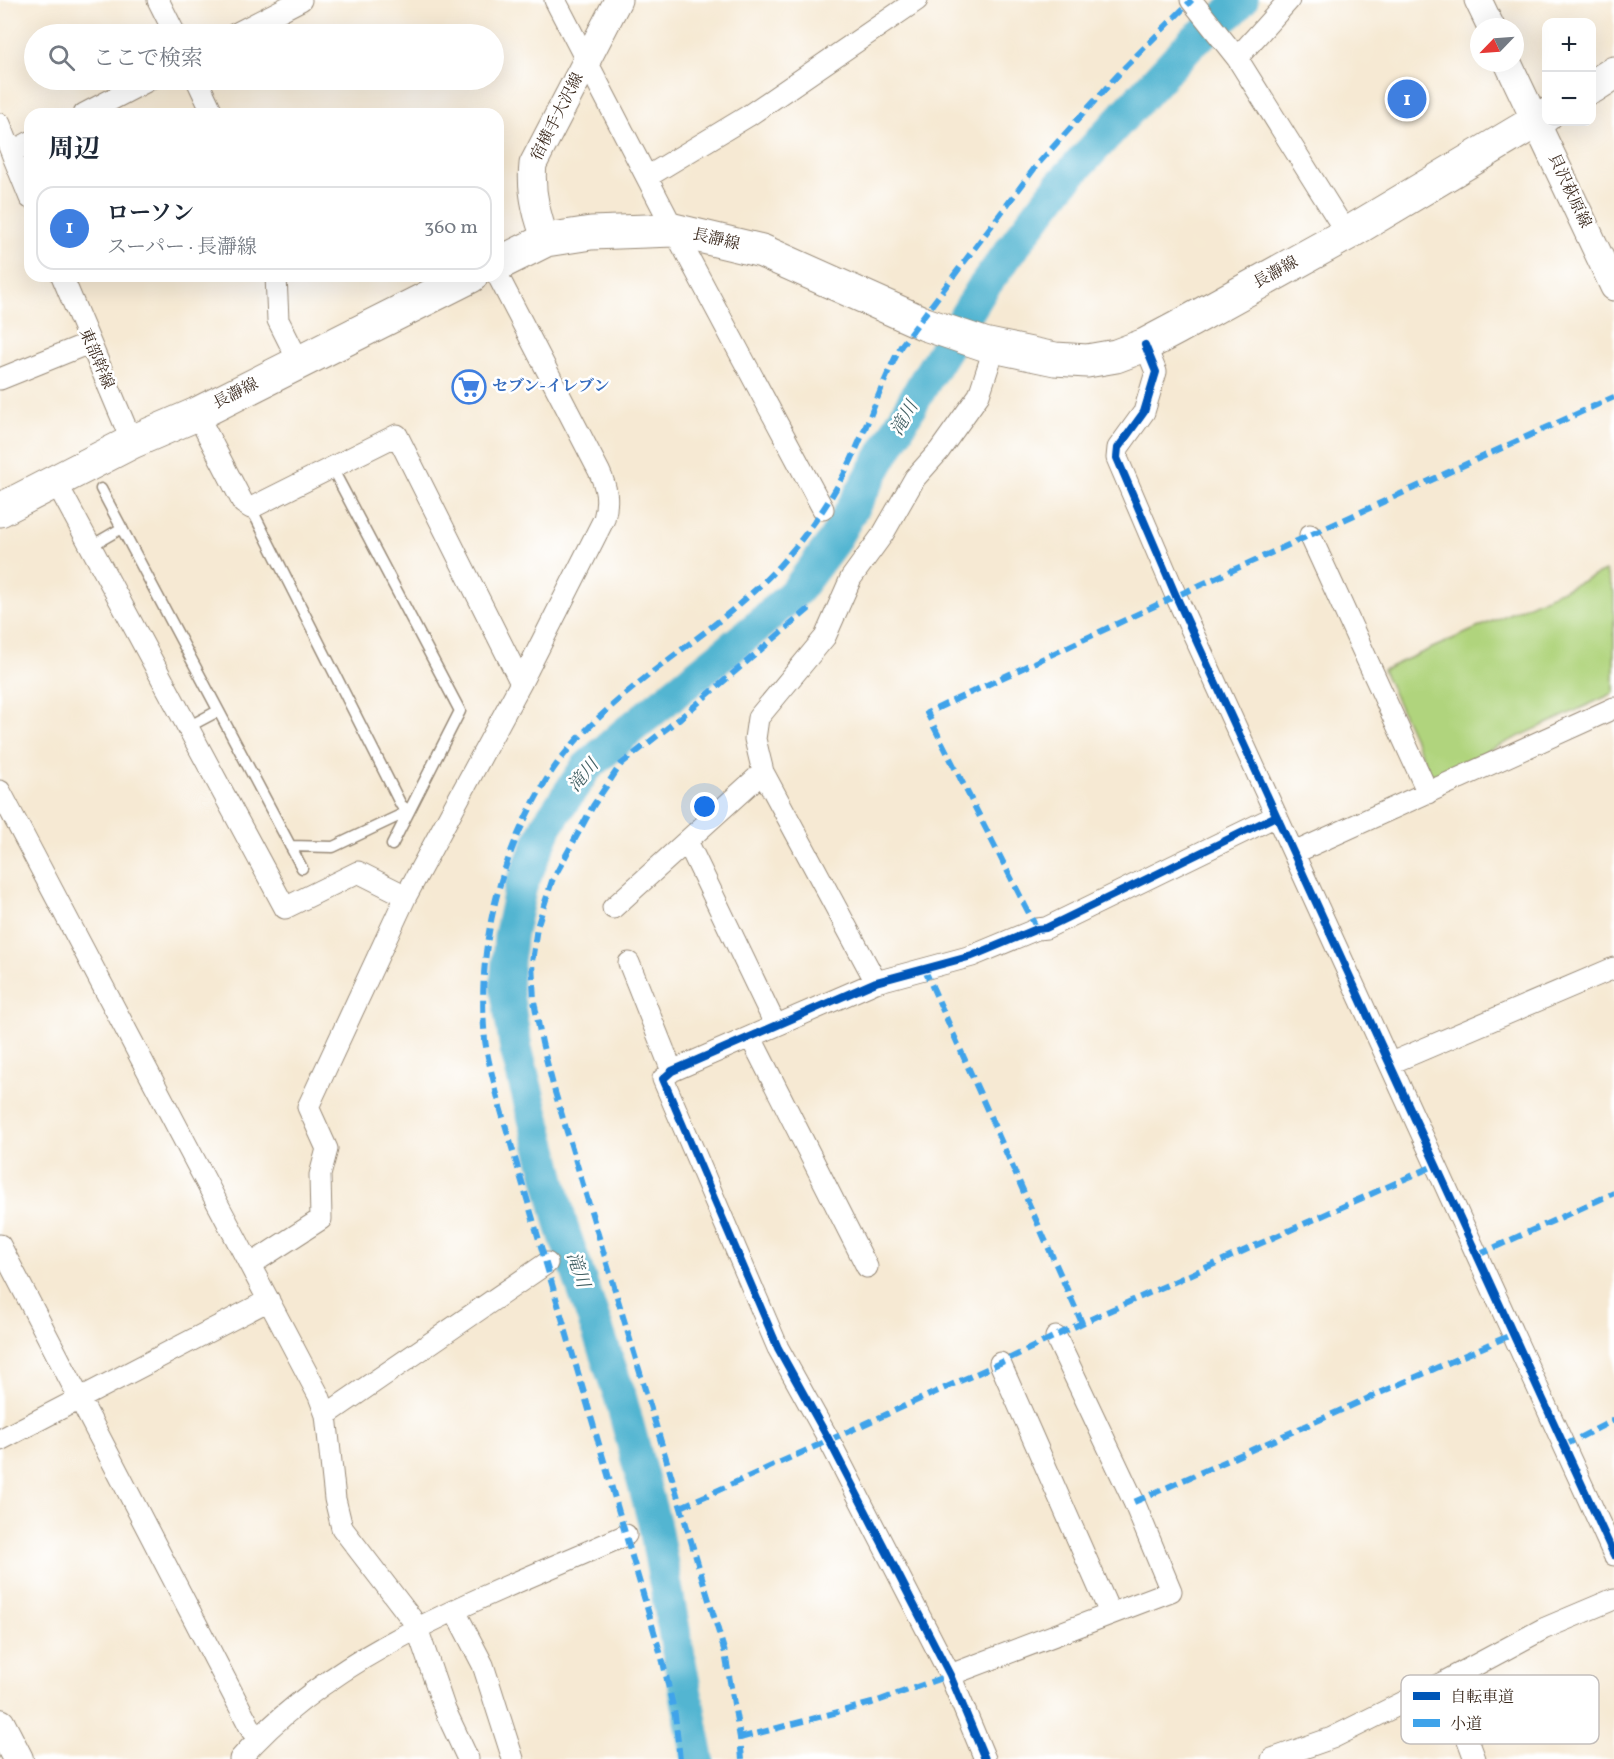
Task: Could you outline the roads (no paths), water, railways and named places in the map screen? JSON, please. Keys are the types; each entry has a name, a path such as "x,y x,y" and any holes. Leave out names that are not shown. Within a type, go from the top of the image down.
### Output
{"main road":[{"path":"1596,84 1614,72"},
{"name":"長瀞線","path":"504,261 546,240 591,233 674,230 762,251 925,324 989,345 1055,359 1087,361 1116,356 1145,345 1347,234 1541,118"},
{"name":"長瀞線","path":"0,510 132,442 197,414 459,282"},
{"path":"0,1724 18,1759"}],"street":[{"path":"159,0 170,24"},
{"path":"254,24 301,0"},
{"path":"555,0 674,230 823,509"},
{"name":"宿横手大沢線","path":"546,240 533,198 531,181 533,164 618,0"},
{"path":"1234,55 1289,0"},
{"path":"1479,0 1487,18"},
{"path":"647,177 748,116 914,1"},
{"path":"1193,3 1234,55 1347,234"},
{"name":"貝沢萩原線","path":"1513,72 1541,118 1614,286"},
{"path":"95,108 130,90"},
{"path":"202,90 210,108"},
{"path":"0,124 21,147 24,164"},
{"name":"東部幹線","path":"64,282 132,442"},
{"path":"276,282 278,320 299,362"},
{"path":"250,1265 321,1219 320,1175 327,1149 308,1107 406,896 521,683 604,519 608,506 606,488 599,471 501,282"},
{"path":"0,379 89,343"},
{"path":"876,982 763,772 754,739 758,718 825,637 851,578 883,534 915,478 939,451 978,394 989,345"},
{"path":"1145,345 1156,372 1144,412 1118,448 1117,458 1176,596 1614,1555"},
{"path":"197,414 243,503 251,508 398,435 521,683"},
{"path":"56,482 285,908 358,872 406,896"},
{"path":"1310,535 1428,793"},
{"path":"1294,854 1614,708"},
{"path":"613,908 763,772"},
{"path":"0,791 319,1396 326,1415 335,1499 342,1528 417,1628 445,1710 468,1759"},
{"path":"985,1759 950,1675 829,1440 778,1348 663,1079 672,1071 751,1038 775,1024 876,982 972,956 1037,929 1046,928 1276,816"},
{"path":"687,841 775,1024"},
{"path":"628,963 672,1071"},
{"path":"1391,1063 1614,968"},
{"path":"751,1038 867,1267"},
{"path":"0,1245 252,1731 258,1738"},
{"path":"326,1415 547,1263"},
{"path":"0,1440 269,1300"},
{"path":"950,1675 1171,1591 1134,1502 1056,1337"},
{"path":"1000,1364 1110,1613"},
{"path":"240,1759 258,1738 323,1684 417,1628 626,1535"},
{"path":"1457,1675 1543,1629 1614,1599"},
{"path":"455,1611 483,1665 513,1759"},
{"path":"1272,1759 1332,1738 1401,1704"},
{"path":"1469,1744 1475,1759"}],"lane":[{"path":"332,468 460,711 392,845"},
{"path":"101,489 302,868"},
{"path":"251,508 401,804 409,811"},
{"path":"91,546 122,528"},
{"path":"188,727 219,711"},
{"path":"290,846 333,847 409,811"}],"waterway":[{"name":"滝川","path":"698,1759 654,1522 620,1396 562,1227 516,1049 506,987 510,937 521,886 547,825 586,768 624,734 758,626 797,590 833,542 925,381 982,289 1030,224 1060,185 1192,42 1232,11 1242,0"}],"place":[{"name":"ローソン","path":"1407,99"},
{"name":"セブン-イレブン","path":"469,387"}]}
